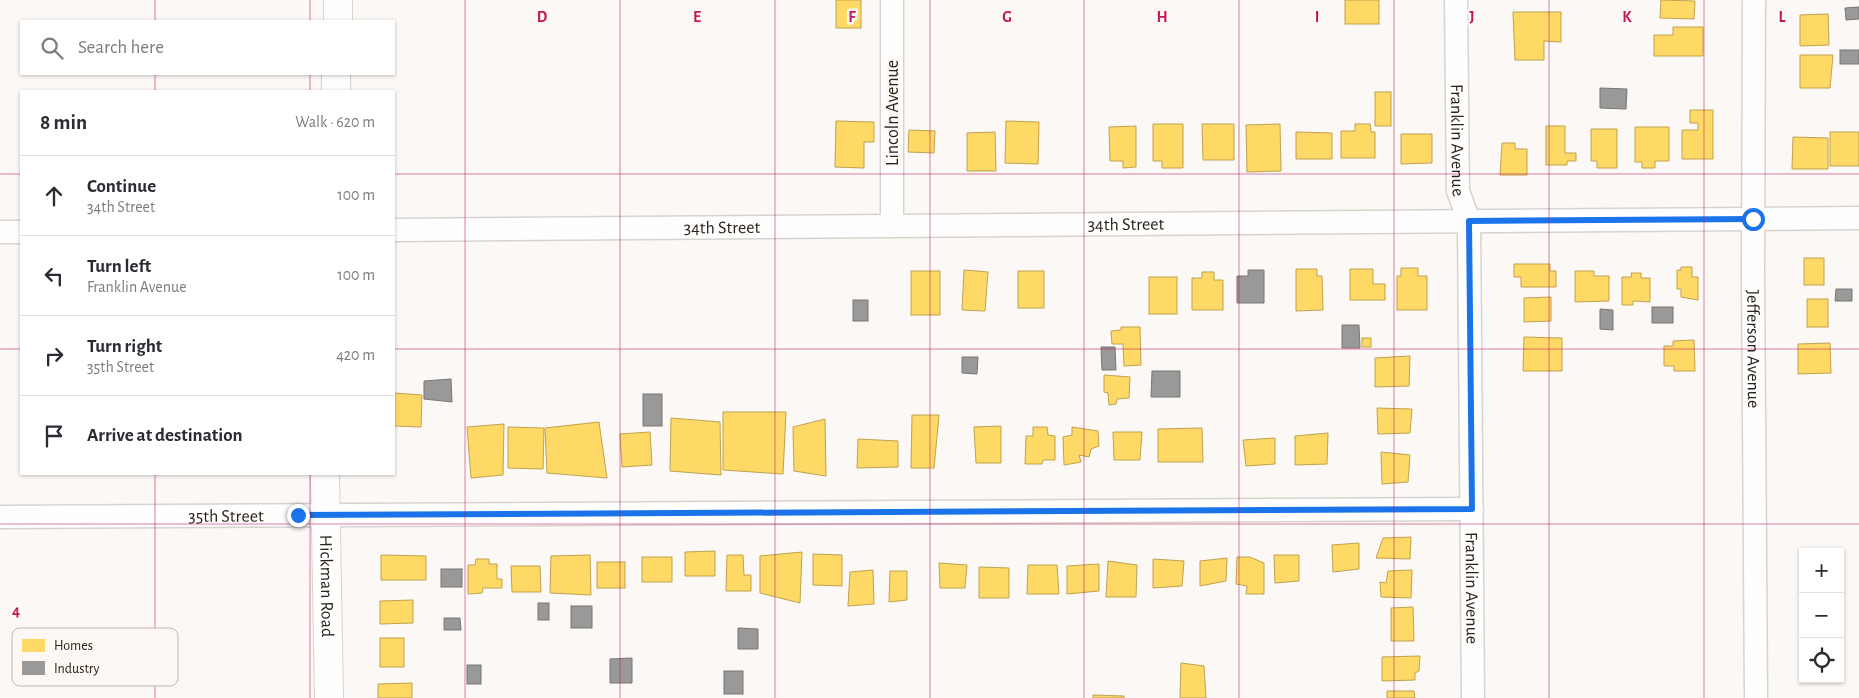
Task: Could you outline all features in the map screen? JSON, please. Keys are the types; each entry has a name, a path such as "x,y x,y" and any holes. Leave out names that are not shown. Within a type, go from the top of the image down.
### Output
{"main road":[{"path":"338,0 338,20"},
{"path":"336,75 336,90"},
{"name":"Hickman Road","path":"325,475 329,698"}],"street":[{"name":"Lincoln Avenue","path":"892,0 892,225"},
{"name":"Franklin Avenue","path":"1456,0 1458,191 1469,221 1474,698"},
{"name":"Jefferson Avenue","path":"1754,0 1753,219 1756,698"},
{"name":"34th Street","path":"395,230 1859,218"},
{"path":"0,232 20,232"},
{"name":"35th Street","path":"0,517 1472,509"}],"building: Homes":[{"path":"836,0 861,0 861,28 836,28"},
{"path":"1345,0 1379,0 1379,24 1345,24"},
{"path":"1661,0 1695,1 1694,19 1660,18"},
{"path":"1513,12 1561,12 1561,42 1544,41 1544,60 1515,60"},
{"path":"1828,14 1829,45 1800,46 1800,15"},
{"path":"1673,27 1703,27 1703,56 1654,56 1654,35 1673,35"},
{"path":"1800,55 1833,55 1830,88 1800,88"},
{"path":"1375,92 1391,92 1391,126 1375,126"},
{"path":"1690,110 1713,110 1713,159 1682,159 1682,130 1698,130 1698,123 1690,123"},
{"path":"836,121 874,122 874,142 864,142 864,168 835,167"},
{"path":"1006,121 1039,122 1038,164 1005,163"},
{"path":"1153,124 1183,124 1183,168 1162,168 1162,161 1153,161"},
{"path":"1202,124 1234,124 1234,160 1203,160"},
{"path":"1280,124 1281,171 1247,172 1246,125"},
{"path":"1355,124 1370,124 1371,132 1375,132 1375,158 1341,158 1341,131 1355,131"},
{"path":"1136,126 1136,167 1123,168 1123,161 1110,161 1109,127"},
{"path":"1546,126 1565,126 1565,153 1576,153 1576,161 1567,161 1567,165 1546,165"},
{"path":"1635,127 1669,127 1669,161 1655,161 1655,168 1642,168 1642,162 1635,162"},
{"path":"1591,129 1617,129 1617,168 1597,168 1597,161 1591,161"},
{"path":"909,130 935,131 934,153 908,152"},
{"path":"995,132 996,171 967,171 967,133"},
{"path":"1296,132 1332,133 1332,159 1296,159"},
{"path":"1830,132 1859,132 1859,166 1830,166"},
{"path":"1401,134 1432,134 1432,163 1401,164"},
{"path":"1793,137 1828,138 1828,169 1792,169"},
{"path":"1502,143 1515,143 1515,149 1527,149 1527,175 1500,175"},
{"path":"1804,258 1824,258 1824,285 1804,285"},
{"path":"1514,264 1550,264 1550,271 1556,271 1556,287 1521,287 1521,277 1514,277"},
{"path":"1681,267 1692,267 1692,277 1698,277 1698,300 1681,297 1681,289 1677,289 1677,270 1681,270"},
{"path":"1401,268 1418,268 1418,276 1427,276 1427,310 1397,310 1397,276 1401,276"},
{"path":"1296,269 1317,269 1317,276 1322,276 1323,310 1296,311"},
{"path":"1350,269 1373,269 1373,284 1385,284 1385,300 1350,300"},
{"path":"964,270 988,272 985,311 962,310"},
{"path":"911,271 940,271 940,315 911,315"},
{"path":"1018,271 1044,271 1044,308 1018,308"},
{"path":"1575,271 1594,271 1594,276 1609,276 1609,301 1575,302"},
{"path":"1202,272 1214,272 1214,280 1223,280 1223,310 1192,310 1192,278 1202,278"},
{"path":"1631,273 1641,273 1641,278 1650,278 1650,302 1633,301 1633,305 1622,305 1622,277 1632,277"},
{"path":"1149,277 1177,277 1177,314 1149,314"},
{"path":"1551,297 1551,321 1524,322 1524,298"},
{"path":"1807,299 1828,299 1828,327 1807,327"},
{"path":"1121,327 1140,327 1141,365 1124,366 1123,344 1112,344 1111,331 1121,330"},
{"path":"1524,337 1562,338 1562,371 1523,371"},
{"path":"1362,338 1371,338 1371,347 1362,347"},
{"path":"1694,340 1695,371 1674,371 1674,366 1664,366 1664,346 1673,346 1673,341"},
{"path":"1830,343 1831,373 1798,374 1798,344"},
{"path":"1410,356 1409,386 1375,387 1375,358"},
{"path":"1104,375 1130,377 1129,398 1117,399 1116,404 1109,405 1108,393 1104,392"},
{"path":"395,393 422,395 421,427 395,426"},
{"path":"1377,408 1412,409 1410,433 1378,434"},
{"path":"723,412 786,412 783,474 723,470"},
{"path":"912,415 939,415 934,468 911,468"},
{"path":"671,418 720,422 721,475 670,471"},
{"path":"825,419 826,476 794,471 793,427"},
{"path":"599,422 607,478 547,473 545,428"},
{"path":"504,424 503,475 471,478 467,427"},
{"path":"1001,426 1001,463 976,463 974,427"},
{"path":"508,427 544,428 543,469 508,468"},
{"path":"1033,427 1047,427 1048,435 1055,436 1055,460 1043,460 1042,464 1025,464 1026,436 1033,436"},
{"path":"1072,427 1098,431 1099,446 1091,449 1089,457 1079,455 1081,462 1064,465 1063,437 1072,435"},
{"path":"1202,428 1203,462 1158,462 1158,429"},
{"path":"650,432 652,465 622,467 620,434"},
{"path":"1113,432 1142,432 1140,460 1114,460"},
{"path":"1328,433 1327,464 1295,465 1295,436"},
{"path":"1275,438 1275,464 1246,466 1243,440"},
{"path":"858,439 898,441 898,467 857,468"},
{"path":"1381,452 1410,455 1408,482 1382,484"},
{"path":"1411,537 1410,559 1376,558 1383,538"},
{"path":"1359,543 1359,569 1333,572 1332,545"},
{"path":"715,551 715,576 685,576 685,552"},
{"path":"802,552 800,603 760,593 760,556"},
{"path":"813,554 842,555 842,586 813,585"},
{"path":"381,555 426,556 426,580 381,580"},
{"path":"590,555 591,595 550,593 551,556"},
{"path":"727,555 743,555 744,575 751,575 751,591 726,591"},
{"path":"1274,555 1299,555 1299,581 1275,583"},
{"path":"642,557 672,557 672,582 642,582"},
{"path":"1237,557 1250,557 1264,563 1264,594 1246,594 1247,586 1236,584"},
{"path":"1227,558 1226,581 1200,586 1200,561"},
{"path":"476,559 489,559 489,564 497,564 497,579 502,579 502,588 483,588 482,593 468,594 468,565 475,565"},
{"path":"1153,559 1184,561 1182,586 1153,588"},
{"path":"1108,561 1137,565 1136,597 1106,597"},
{"path":"597,562 625,562 625,588 597,588"},
{"path":"939,563 967,565 965,588 940,588"},
{"path":"1099,564 1099,591 1067,594 1067,566"},
{"path":"1028,565 1057,565 1059,594 1027,594"},
{"path":"511,566 540,566 541,592 512,592"},
{"path":"979,567 1009,568 1009,598 979,598"},
{"path":"873,570 874,604 848,606 850,572"},
{"path":"1412,570 1411,598 1381,597 1380,582 1386,583 1388,571"},
{"path":"890,571 907,571 907,600 889,602"},
{"path":"413,600 413,623 380,624 380,601"},
{"path":"1413,607 1414,641 1391,641 1391,608"},
{"path":"380,638 404,638 404,667 380,667"},
{"path":"1420,656 1419,671 1415,673 1415,680 1382,681 1382,657"},
{"path":"1181,663 1204,666 1206,698 1180,698"},
{"path":"412,683 412,698 378,698 378,684"},
{"path":"1387,691 1414,691 1415,698 1387,698"},
{"path":"1093,695 1124,696 1124,698 1093,698"}],"building: Industry":[{"path":"1859,7 1859,19 1846,20 1845,8"},
{"path":"1840,50 1859,50 1859,64 1840,64"},
{"path":"1600,88 1627,89 1626,109 1600,108"},
{"path":"1248,270 1264,270 1264,303 1237,303 1237,276 1248,276"},
{"path":"1836,289 1852,289 1852,301 1835,301"},
{"path":"853,300 868,300 868,321 853,321"},
{"path":"1652,307 1673,307 1673,323 1652,323"},
{"path":"1600,309 1613,310 1613,330 1600,329"},
{"path":"1342,325 1359,325 1360,348 1342,348"},
{"path":"1101,347 1115,347 1116,370 1102,370"},
{"path":"962,357 978,357 977,374 962,373"},
{"path":"1152,371 1180,371 1180,397 1151,397"},
{"path":"451,379 452,402 424,399 424,381"},
{"path":"643,394 662,394 662,426 643,426"},
{"path":"441,569 462,569 462,587 441,587"},
{"path":"538,603 549,603 549,620 538,620"},
{"path":"571,606 592,606 592,628 571,628"},
{"path":"444,618 460,618 461,630 444,630"},
{"path":"738,628 758,629 758,649 738,649"},
{"path":"632,658 632,683 610,683 610,659"},
{"path":"467,665 481,665 481,684 467,684"},
{"path":"724,671 743,671 743,694 724,694"}],"route":[{"path":"298,515 1472,509 1469,221 1753,219"}]}
